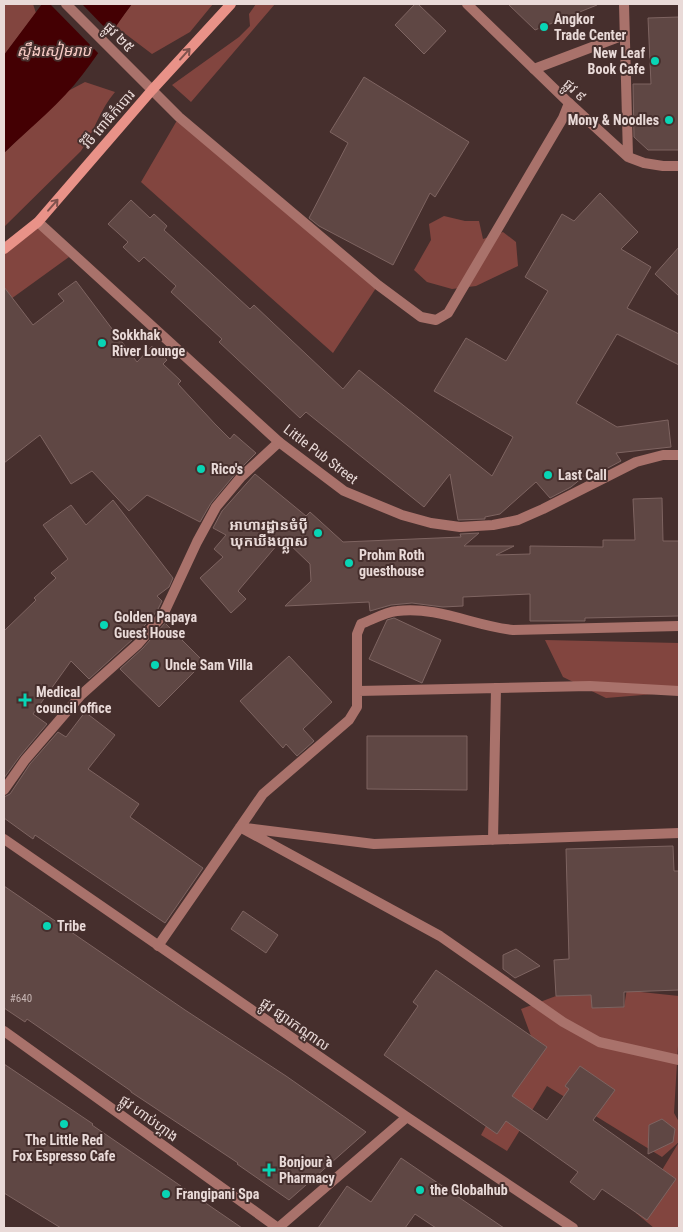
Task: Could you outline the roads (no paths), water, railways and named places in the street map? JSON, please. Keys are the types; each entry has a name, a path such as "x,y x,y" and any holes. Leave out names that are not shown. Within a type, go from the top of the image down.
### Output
{"street":[{"name":"ផ្លូវ ២៥","path":"66,4 179,117 378,285 421,317 436,320 448,314 563,118 569,103"},
{"name":"វិថី ពោធិកំបោរ","path":"4,249 38,222 152,90 231,4"},
{"name":"ផ្លូវ ៩","path":"467,4 628,158 662,166 679,166"},
{"path":"624,4 628,158"},
{"path":"534,69 624,35"},
{"name":"Little Pub Street","path":"38,222 280,442 344,491 402,515 431,523 460,526 493,525 518,520 636,462 663,455 679,455"},
{"path":"4,790 25,760 81,695 138,644 163,615 197,542 216,507 241,477 280,442"},
{"path":"158,946 263,794 349,720 357,707 357,634 361,624 396,611 435,611 495,628 513,630 679,626"},
{"path":"358,691 590,686 679,691"},
{"path":"493,840 496,688"},
{"path":"240,827 374,844 679,833"},
{"path":"240,827 440,936 563,1022 599,1042 679,1060"},
{"name":"ផ្លូវ ផ្សារកណ្តាល","path":"4,839 407,1117 573,1228"},
{"name":"ផ្លូវ ហាប់ហ្គាង","path":"4,1031 278,1228"},
{"path":"278,1228 407,1117"},
{"path":"554,1228 562,1221"}],"water":[{"name":"ស្ទឹងសៀមរាប","path":"42,4 132,4 74,85 4,153 4,55"}],"place":[{"name":"Angkor Trade Center","path":"544,27"},
{"name":"New Leaf Book Cafe","path":"655,61"},
{"name":"Mony & Noodles","path":"669,120"},
{"name":"Sokkhak River Lounge","path":"102,343"},
{"name":"Rico's","path":"201,469"},
{"name":"Last Call","path":"548,475"},
{"name":"អាហារដ្ឋានចំបុី ឃុកឃីងហ្គ្លាស","path":"318,533"},
{"name":"Prohm Roth guesthouse","path":"349,563"},
{"name":"Golden Papaya Guest House","path":"104,625"},
{"name":"Uncle Sam Villa","path":"155,665"},
{"name":"Medical council office","path":"25,700"},
{"name":"Tribe","path":"47,926"},
{"name":"The Little Red Fox Espresso Cafe","path":"64,1124"},
{"name":"Bonjour à Pharmacy","path":"269,1170"},
{"name":"the Globalhub","path":"420,1190"},
{"name":"Frangipani Spa","path":"166,1194"}]}
